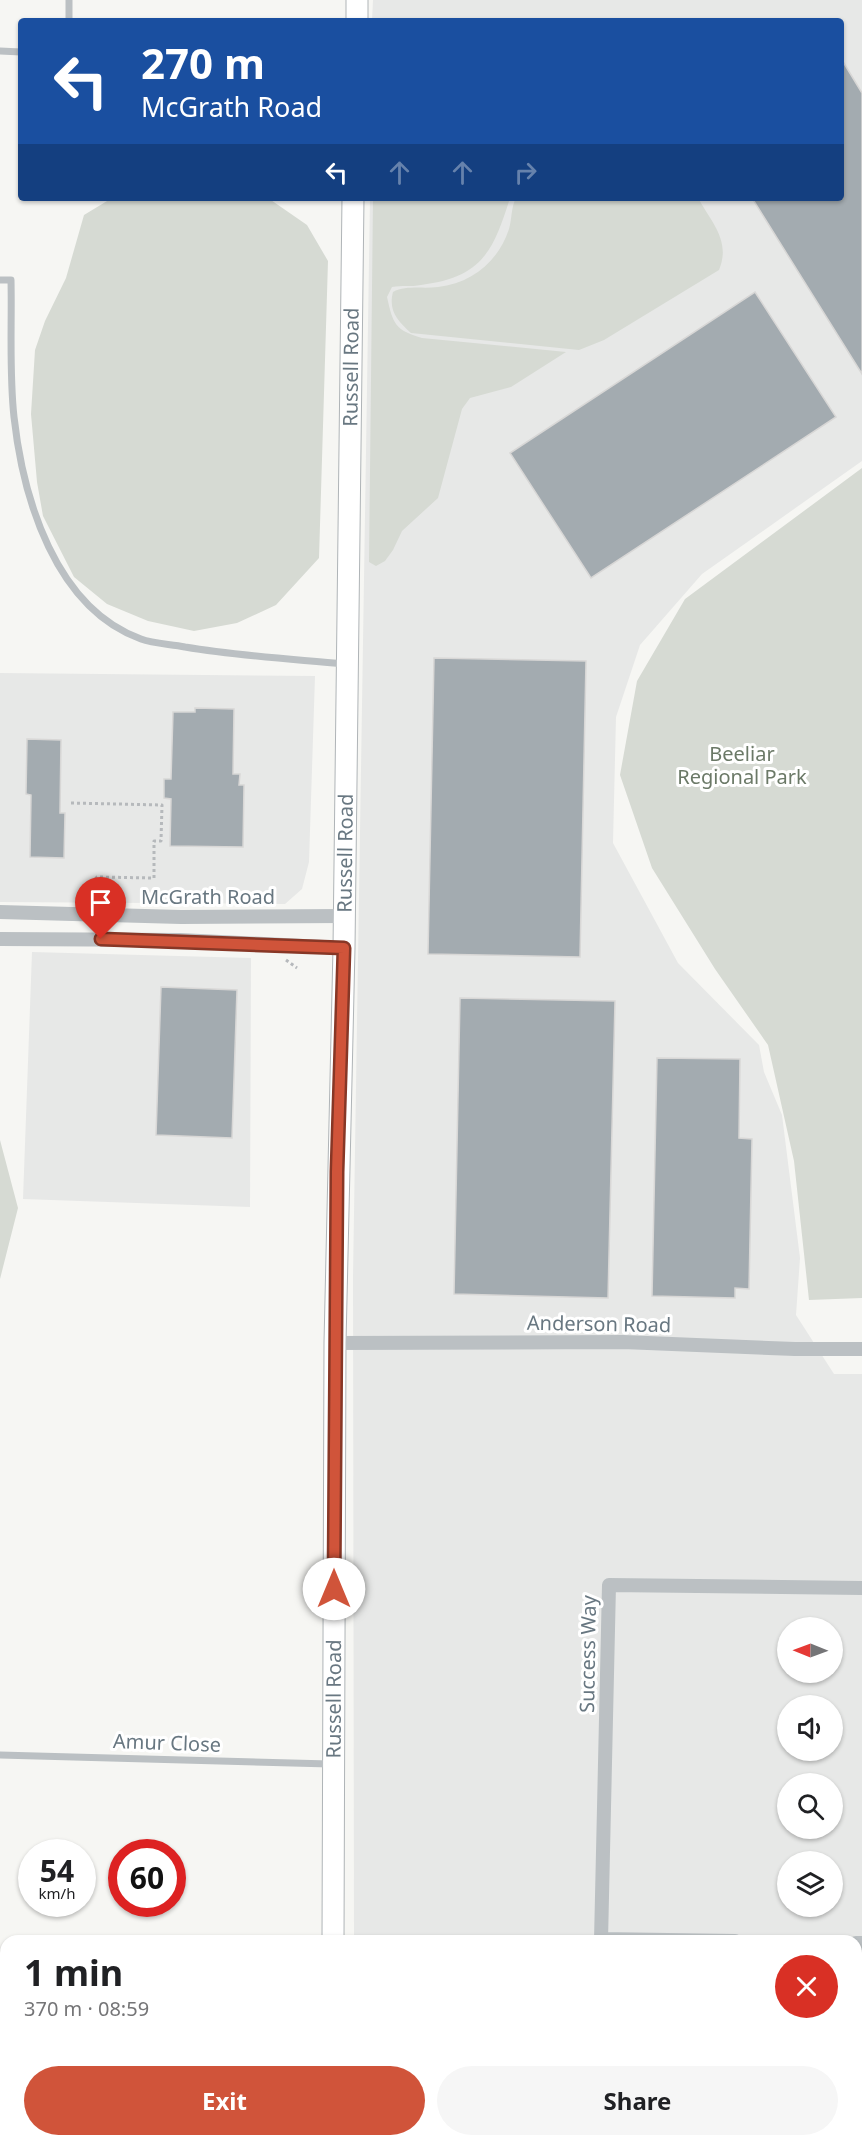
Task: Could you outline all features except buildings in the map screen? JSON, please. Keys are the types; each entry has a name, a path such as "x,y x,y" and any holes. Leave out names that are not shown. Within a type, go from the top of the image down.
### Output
{"main road":[{"path":"357,0 357,18"},
{"name":"Russell Road","path":"333,1935 335,1343 344,948 353,201"}],"street":[{"name":"McGrath Road","path":"0,912 181,917 344,916"},
{"path":"0,939 180,940 344,948"},
{"name":"Anderson Road","path":"335,1343 623,1342 795,1349 862,1349"},
{"name":"Success Way","path":"601,1935 609,1585 862,1588"}],"lane":[{"path":"69,0 69,18"},
{"path":"0,51 18,52"},
{"path":"0,280 10,280 14,416 22,467 35,511 63,575 110,624 142,639 221,653 346,665"},
{"name":"Amur Close","path":"0,1755 332,1764"}],"path":[{"path":"71,803 162,805 161,841 154,841 154,878 98,877 94,881 93,897 98,905"}],"shaded area":[{"path":"373,0 862,0 862,461 702,574 640,645 616,717 613,843 678,963 759,1045 764,1072 782,1115 800,1258 796,1315 834,1374 862,1374 862,1935 354,1935 353,1277 370,201 844,201 844,18 372,18"},
{"path":"0,673 315,676 309,862 302,889 285,904 0,902"},
{"path":"32,952 251,958 250,1207 23,1199"}],"green space":[{"path":"107,201 272,201 307,225 328,261 319,558 276,605 237,623 194,631 148,621 107,604 74,577 43,516 37,482 31,414 35,350 45,321 66,278 84,215"},
{"path":"373,201 509,201 498,233 482,259 458,276 442,281 417,286 392,287 387,297 391,314 401,329 422,338 566,352 511,387 470,398 462,409 438,498 402,531 385,561 376,566 369,562"},
{"path":"515,201 700,201 718,232 723,250 722,260 719,270 604,340 579,350 411,333 395,315 392,305 393,292 450,285 473,276 491,261 504,241 509,229"},
{"name":"Beeliar Regional Park","path":"862,468 862,1298 809,1300 794,1161 768,1045 715,969 652,868 620,775 637,681 685,599"},
{"path":"0,1140 18,1208 0,1279"}],"route":[{"path":"101,939 180,940 344,948 337,1172 334,1589"}]}
